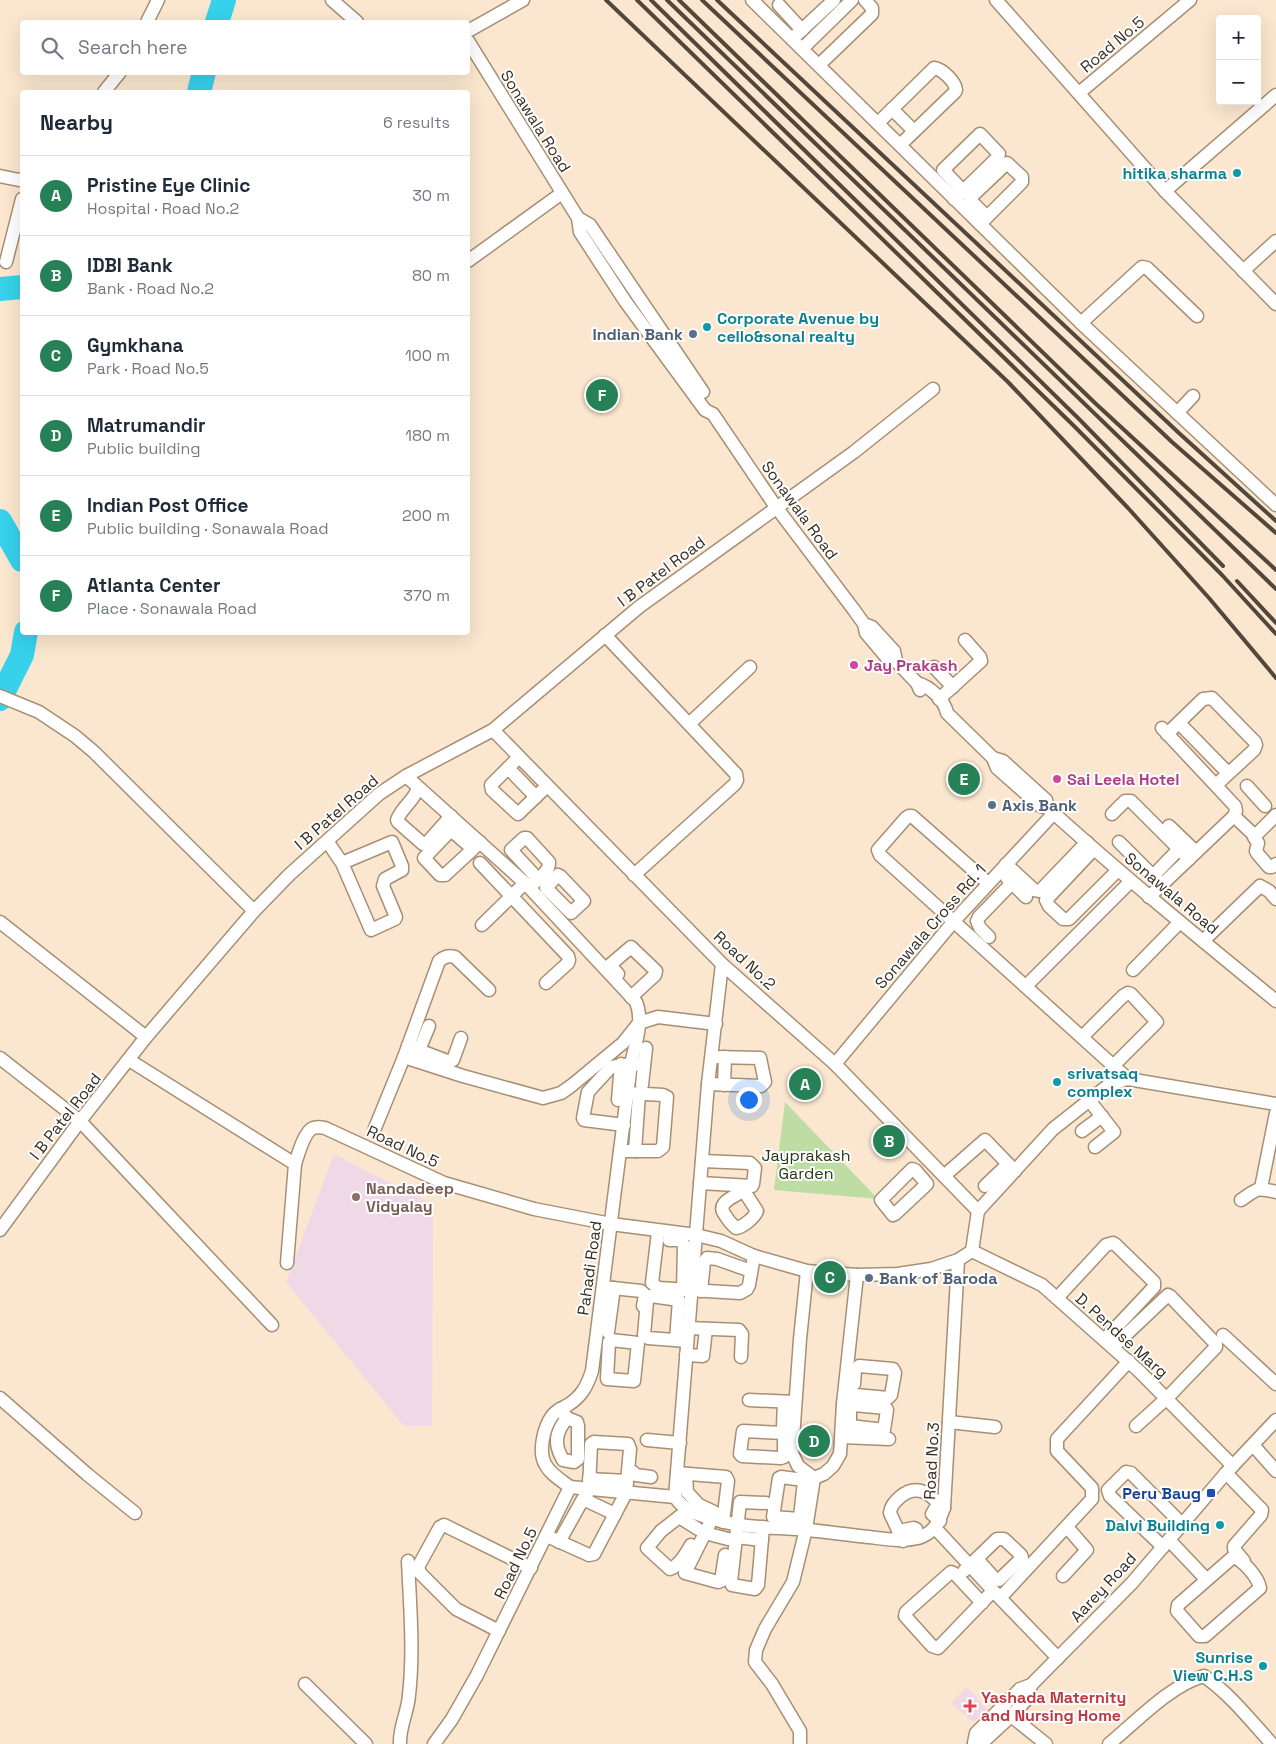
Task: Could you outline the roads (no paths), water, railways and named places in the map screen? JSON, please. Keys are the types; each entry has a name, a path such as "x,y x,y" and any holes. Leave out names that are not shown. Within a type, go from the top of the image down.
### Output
{"street":[{"path":"148,20 158,0"},
{"path":"332,0 355,20"},
{"path":"470,30 523,0"},
{"path":"752,0 900,145 959,195 1080,324 1276,505"},
{"path":"792,39 834,0"},
{"path":"802,48 852,0"},
{"path":"819,65 872,14 872,8 865,0"},
{"path":"996,0 1165,191 1276,304"},
{"name":"Road No.5","path":"1079,93 1190,0"},
{"path":"765,13 776,1 802,30"},
{"path":"818,33 835,49"},
{"name":"Sonawala Road","path":"470,44 578,218 580,232 625,301 705,410 712,414 776,507 864,624 866,633 876,645 887,658 896,661 939,712 947,713 993,758 997,768 1040,806 1051,810 1149,897 1276,1001"},
{"path":"878,123 934,68 939,69 957,87 955,92 900,145"},
{"path":"106,90 118,75"},
{"path":"1165,191 1276,95"},
{"path":"892,109 914,131"},
{"path":"980,134 999,154 959,195 943,170 944,167 980,134"},
{"path":"0,176 20,179"},
{"path":"470,261 562,194"},
{"path":"6,262 20,207"},
{"path":"1243,271 1276,241"},
{"path":"1080,324 1142,267 1147,268 1197,316"},
{"name":"I B Patel Road","path":"0,1230 80,1121 146,1037 254,911 289,875 379,794 406,776 493,730 639,607 854,452 933,389"},
{"path":"1177,413 1193,396"},
{"path":"605,635 736,774 737,780 735,784 634,875"},
{"path":"939,699 981,661 980,657 965,640"},
{"path":"934,666 953,687"},
{"path":"689,724 750,667"},
{"name":"Sonawala Road","path":"917,684 925,685 946,706 947,713"},
{"path":"0,696 38,712 75,736 94,752 254,911"},
{"path":"1216,785 1254,750 1256,744 1212,698 1203,699 1179,723 1164,731 1216,785 1254,836 1258,843 1257,853 1269,867 1276,864"},
{"path":"1179,723 1228,773"},
{"name":"Road No.2","path":"493,730 722,964 835,1064 978,1211"},
{"path":"519,757 491,785 492,790 517,814 547,786"},
{"path":"508,768 536,797"},
{"path":"406,776 417,792 476,846 531,883 546,896 566,925 633,995 639,1008 639,1023"},
{"path":"1158,880 1192,855 1234,811 1249,788 1265,806"},
{"path":"417,792 401,813 398,822 423,844 427,843 448,819"},
{"path":"1112,814 1125,801 1131,801 1179,849 1192,855"},
{"name":"Sonawala Cross Rd. 1","path":"835,1064 954,921 1051,810"},
{"path":"1254,836 1276,815"},
{"path":"988,883 912,816 906,818 878,850 880,855 1128,1079"},
{"path":"1169,826 1192,855"},
{"path":"459,830 449,832 424,858 440,875 445,875 476,846"},
{"path":"327,841 342,863 371,930 396,919 383,886 385,879 402,870 392,842 342,863"},
{"path":"1118,842 1158,880"},
{"path":"1003,867 1034,890 1040,892 1091,845"},
{"path":"1091,845 1047,898 1046,903 1048,906 1063,919 1069,919 1118,870"},
{"path":"1149,897 1179,849"},
{"path":"480,863 568,956 569,960 546,983"},
{"path":"1003,867 1012,883 1026,897"},
{"path":"1026,986 1131,881"},
{"path":"482,925 512,896 531,883"},
{"path":"989,937 980,928 977,921 1012,883"},
{"path":"1203,940 1260,886 1269,891 1276,899"},
{"path":"0,922 146,1037"},
{"path":"1133,970 1180,922"},
{"path":"552,938 566,925"},
{"path":"612,972 610,965 631,946 656,971 655,975 633,995"},
{"path":"375,1128 410,1051 439,961 450,955 455,957 489,990"},
{"path":"689,1257 696,1236 705,1184 708,1084 722,964"},
{"path":"1082,1037 1123,996 1128,993 1131,994 1157,1022 1113,1066"},
{"path":"410,1051 463,1076 543,1098 561,1093 571,1086 623,1043 639,1023 658,1017 716,1024"},
{"name":"Pahadi Road","path":"570,1487 551,1472 544,1462 542,1449 545,1432 552,1415 564,1414 569,1404 587,1386 592,1371 595,1348 603,1332 620,1151 620,1125 631,1090 626,1064 639,1023"},
{"path":"410,1051 429,1026"},
{"path":"410,1051 450,1062 453,1060 461,1038"},
{"path":"635,1151 631,1090 644,1065 646,1048"},
{"path":"708,1084 761,1086 765,1082 760,1058 712,1057"},
{"path":"724,1085 726,1057"},
{"path":"0,1058 80,1121 272,1325"},
{"path":"129,1060 296,1164 287,1263"},
{"path":"620,1125 586,1121 583,1118 588,1092 609,1068 626,1064 644,1065"},
{"path":"985,1186 1012,1167 1053,1129 1110,1084 1128,1079 1276,1104"},
{"path":"620,1151 658,1152 662,1149 668,1100 665,1095 631,1090"},
{"path":"1089,1100 1114,1132 1095,1147"},
{"path":"1261,1188 1276,1113"},
{"path":"1082,1131 1102,1116"},
{"name":"Road No.5","path":"296,1164 300,1149 308,1132 312,1128 318,1127 332,1130 444,1183 534,1209 658,1235 696,1236 721,1241 754,1256 807,1271 857,1275 898,1274 931,1269 958,1260 972,1250"},
{"path":"944,1176 983,1140 986,1140 1012,1167"},
{"path":"705,1184 752,1186 754,1184 755,1168 750,1163 707,1161"},
{"path":"921,1176 933,1165"},
{"path":"972,1250 978,1211 1012,1167"},
{"path":"1241,1200 1261,1188 1276,1192"},
{"path":"717,1259 728,1219"},
{"path":"754,1256 749,1285 743,1292 691,1290 658,1288 652,1283 658,1235 682,1241 689,1257 691,1290 681,1340 686,1355 680,1443 682,1474 686,1489 691,1498 706,1509 715,1524 731,1582 735,1586 755,1589 758,1585 767,1528 779,1478 824,1474 838,1460 846,1437 857,1275"},
{"path":"1057,1298 1106,1245 1113,1243 1116,1245 1154,1282 1154,1287 1109,1343"},
{"name":"D. Pendse Marg","path":"972,1250 1042,1285 1129,1361 1167,1398 1262,1510 1261,1515 1237,1542 1234,1549 1268,1586"},
{"path":"691,1290 707,1258 717,1259 751,1271"},
{"name":"Road No.3","path":"938,1525 949,1422 958,1260"},
{"path":"800,1744 800,1730 772,1684 755,1662 756,1650 765,1629 793,1582 806,1530 808,1476 788,1453 788,1431 789,1402 807,1271"},
{"path":"603,1332 636,1336 640,1332 644,1293 641,1291 608,1288"},
{"path":"681,1340 648,1338 644,1335 648,1298 651,1296 679,1300 685,1323"},
{"path":"1109,1343 1164,1297 1170,1296 1216,1344 1216,1347 1167,1398 1136,1426"},
{"path":"685,1323 706,1328 739,1330 742,1332 741,1357"},
{"path":"686,1355 703,1356 706,1328"},
{"path":"1223,1335 1276,1384"},
{"path":"611,1340 636,1341 639,1344 634,1381 608,1380 609,1349 609,1342 611,1340"},
{"path":"595,1348 609,1349"},
{"path":"982,1603 953,1572 948,1573 906,1612 905,1616 932,1646 938,1648 982,1603 996,1594 1018,1571 1067,1527 1092,1499 1092,1488 1057,1451 1057,1440 1129,1361"},
{"path":"848,1399 888,1398 892,1395 895,1373 893,1369 859,1366 851,1374"},
{"path":"592,1371 607,1372"},
{"path":"0,1398 88,1475 135,1512"},
{"path":"749,1400 789,1402"},
{"name":"Aarey Road","path":"974,1744 984,1741 1006,1712 1028,1698 1031,1685 1132,1583 1182,1524 1276,1420"},
{"path":"949,1422 995,1427"},
{"path":"747,1424 788,1431"},
{"path":"788,1431 744,1431 740,1454 743,1456 781,1458 788,1453"},
{"path":"846,1437 889,1439"},
{"path":"647,1440 680,1443"},
{"path":"559,1542 588,1489 592,1443 628,1444 640,1494"},
{"path":"1252,1445 1276,1471"},
{"path":"1182,1524 1131,1473 1126,1472 1108,1490 1110,1496 1206,1579"},
{"path":"675,1498 682,1474"},
{"path":"682,1474 726,1477 728,1481 715,1524"},
{"path":"767,1528 799,1519 808,1476"},
{"path":"570,1487 588,1489 636,1480"},
{"path":"636,1480 640,1494"},
{"path":"547,1536 592,1555 636,1480"},
{"name":"Road No.5","path":"434,1744 452,1720 477,1675 570,1487"},
{"path":"588,1489 615,1514"},
{"path":"900,1536 890,1513 890,1508 907,1492 914,1490 929,1494 941,1505"},
{"path":"640,1494 675,1498 680,1504 715,1524 920,1537 938,1525 974,1563 996,1594 1058,1658"},
{"path":"715,1524 740,1502 766,1503"},
{"path":"499,1631 456,1609 420,1573 418,1567 440,1526 444,1525 531,1568"},
{"path":"1063,1576 1087,1550 1067,1527"},
{"path":"958,1577 995,1542 1001,1539 1004,1539 1022,1556 1018,1571 997,1580 974,1563"},
{"path":"1233,1557 1246,1567 1258,1581 1260,1588 1202,1637 1198,1636 1180,1615 1177,1608 1206,1579 1233,1557"},
{"path":"400,1744 400,1730 409,1697 412,1640 408,1561"},
{"path":"1109,1744 1171,1692 1192,1680 1204,1676 1216,1684 1231,1699 1272,1744"},
{"path":"305,1684 366,1744"},
{"path":"1006,1712 1046,1744"}],"waterway":[{"path":"218,20 224,0"},
{"path":"200,90 203,75"},
{"path":"0,289 20,287"},
{"path":"0,521 20,556"},
{"path":"0,699 22,655 25,635"}],"railway":[{"path":"606,0 1008,382 1128,508 1209,598 1276,678"},
{"path":"637,0 1073,425 1222,575 1276,634"},
{"path":"651,0 1079,419 1223,566"},
{"path":"667,0 1276,589"},
{"path":"679,0 1095,403 1276,570"},
{"path":"702,0 1172,442 1276,533"},
{"path":"717,0 1180,434 1276,521"},
{"path":"1237,581 1276,623"}],"place":[{"name":"hitika sharma","path":"1237,173"},
{"name":"Corporate Avenue by cello&sonal realty","path":"707,327"},
{"name":"Indian Bank","path":"693,334"},
{"name":"Atlanta Center","path":"602,395"},
{"name":"Jay Prakash","path":"854,665"},
{"name":"Indian Post Office","path":"964,779"},
{"name":"Sai Leela Hotel","path":"1057,779"},
{"name":"Axis Bank","path":"992,805"},
{"name":"srivatsaq complex","path":"1057,1082"},
{"name":"Pristine Eye Clinic","path":"805,1084"},
{"name":"IDBI Bank","path":"889,1141"},
{"name":"Nandadeep Vidyalay","path":"356,1197"},
{"name":"Gymkhana","path":"830,1277"},
{"name":"Bank of Baroda","path":"869,1278"},
{"name":"Matrumandir","path":"814,1441"},
{"name":"Peru Baug","path":"1211,1493"},
{"name":"Dalvi Building","path":"1220,1525"},
{"name":"Sunrise View C.H.S","path":"1263,1666"},
{"name":"Yashada Maternity and Nursing Home","path":"970,1706"}],"park label":[{"name":"Jayprakash Garden","path":"806,1164"}]}
